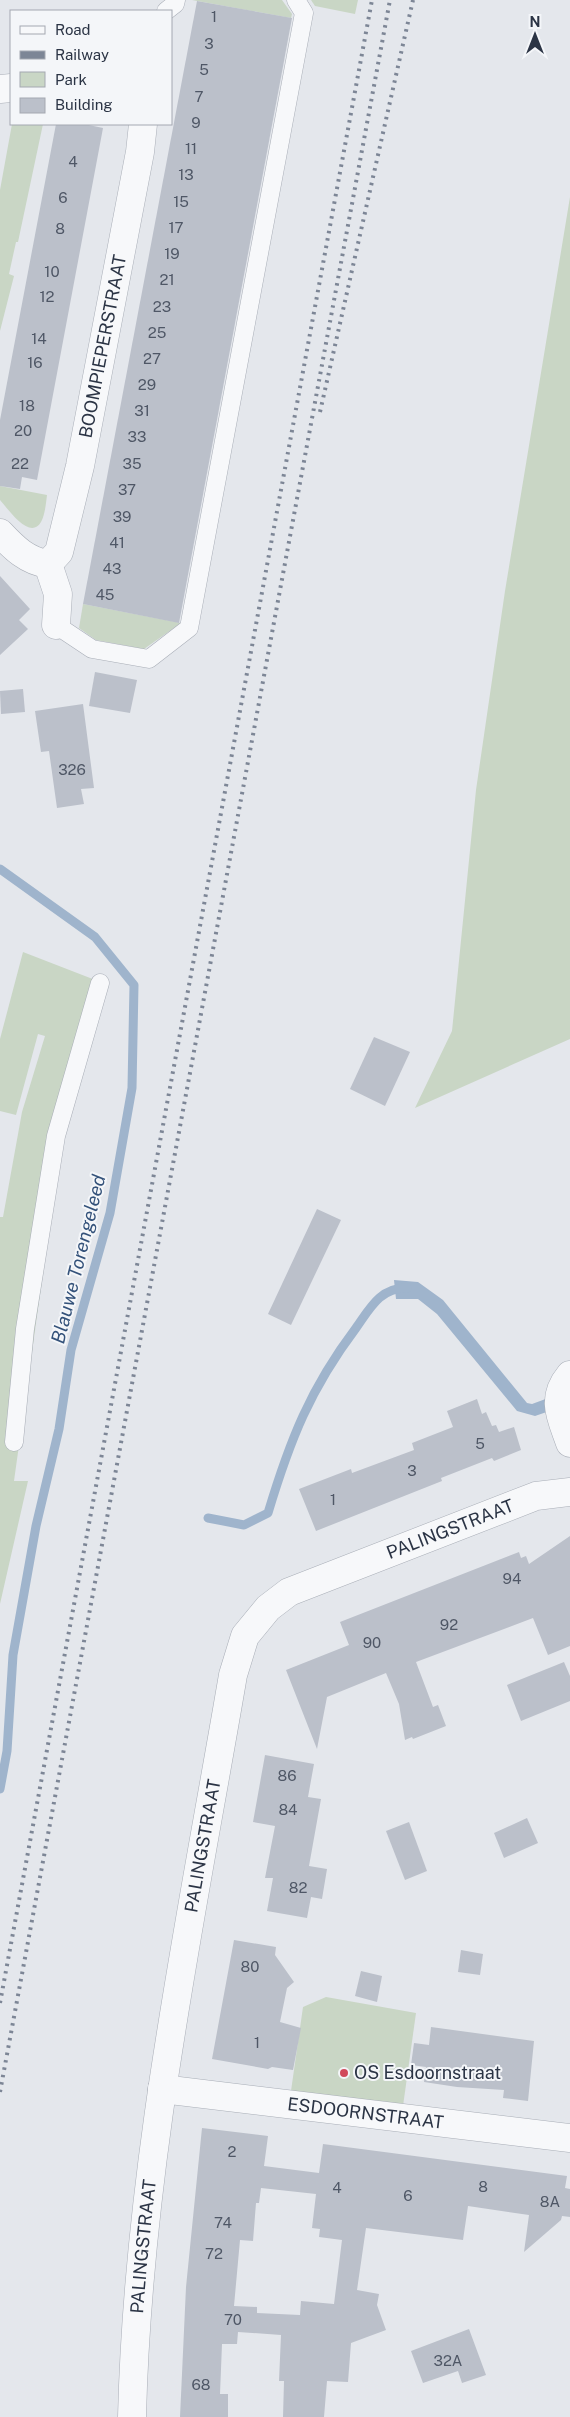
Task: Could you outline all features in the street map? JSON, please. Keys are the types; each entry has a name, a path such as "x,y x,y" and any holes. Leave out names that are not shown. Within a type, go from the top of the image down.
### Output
{"street":[{"name":"BOOMPIEPERSTRAAT","path":"48,564 58,552 80,466 140,152 143,125"},
{"path":"0,532 15,548 34,562 48,564 58,594 56,625"},
{"path":"570,1375 561,1385 558,1399 560,1413 570,1443"},
{"name":"PALINGSTRAAT","path":"132,2417 144,2225 162,2089 233,1675 245,1636 268,1608 289,1592 536,1496 570,1492"},
{"name":"ESDOORNSTRAAT","path":"162,2089 570,2138"}],"lane":[{"path":"167,10 175,4 176,0"},
{"path":"56,625 92,649 150,659 189,628 304,13 296,0"},
{"path":"14,1442 25,1329 56,1136 100,983"}],"green space":[{"path":"192,0 282,0 292,14 291,18"},
{"path":"311,0 358,0 355,14 315,6"},
{"path":"12,125 43,125 18,242 16,242 9,274 14,276 0,331 0,190"},
{"path":"570,197 570,1039 415,1108 452,1031 476,790 505,591"},
{"path":"0,486 47,495 41,522 36,527 31,528 19,522 0,500"},
{"path":"83,604 181,623 144,649 96,640 79,628"},
{"path":"23,952 103,983 62,1137 14,1481 28,1481 0,1604 0,1217 3,1217 22,1112 45,1036 38,1034 16,1115 0,1111 0,1039"},
{"path":"326,1997 416,2013 403,2106 291,2091 303,2007"}],"water":[{"path":"394,1280 418,1282 443,1300 527,1403 532,1404 570,1390 570,1404 535,1416 517,1411 437,1314 418,1299 396,1299"}],"building":[{"path":"197,1 292,18 179,623 83,604"},
{"path":"56,125 89,125 103,128 37,480 22,477 20,489 0,486 0,420"},
{"path":"0,576 30,609 19,620 28,629 0,655"},
{"path":"95,672 137,680 130,713 89,706"},
{"path":"23,689 25,712 1,714 0,691"},
{"path":"83,704 94,788 81,789 84,804 57,808 49,751 41,752 35,711"},
{"path":"374,1037 410,1052 385,1106 350,1089"},
{"path":"317,1209 341,1220 291,1325 268,1314"},
{"path":"477,1399 482,1414 486,1412 492,1426 496,1425 499,1432 514,1427 521,1450 494,1461 492,1458 441,1478 442,1481 316,1531 299,1489 351,1469 352,1473 414,1450 412,1443 453,1427 447,1411"},
{"path":"570,1536 570,1646 548,1655 533,1618 416,1662 433,1707 438,1705 446,1726 413,1739 412,1737 405,1740 399,1704 386,1673 327,1697 317,1749 286,1670 349,1645 340,1622 519,1552 521,1558 526,1556 529,1564"},
{"path":"564,1662 570,1676 570,1701 521,1721 507,1685"},
{"path":"265,1755 314,1764 308,1797 321,1799 309,1866 327,1869 322,1899 311,1897 307,1918 267,1911 273,1878 265,1878 275,1826 253,1822"},
{"path":"527,1818 538,1843 504,1858 494,1833"},
{"path":"409,1822 427,1871 405,1880 386,1831"},
{"path":"234,1940 276,1947 275,1955 294,1982 287,1988 280,2022 301,2028 293,2070 272,2067 268,2069 212,2059"},
{"path":"461,1950 483,1954 480,1975 458,1972"},
{"path":"361,1971 382,1976 377,2002 355,1996"},
{"path":"431,2027 534,2041 528,2101 503,2098 504,2090 457,2087 424,2082 426,2067 411,2065 414,2043 429,2045"},
{"path":"202,2128 268,2136 264,2166 319,2173 323,2144 567,2176 565,2188 570,2189 570,2217 562,2216 561,2220 524,2252 529,2215 468,2206 463,2240 366,2228 357,2290 379,2294 377,2305 386,2330 351,2343 348,2382 327,2381 324,2417 283,2417 284,2381 279,2381 281,2335 238,2332 237,2344 222,2344 220,2394 228,2394 228,2417 180,2417 186,2287","holes":["261,2188 316,2194 312,2228 320,2229 319,2237 342,2240 334,2304 301,2301 300,2315 257,2313 257,2307 234,2306 240,2240 253,2241 256,2203 259,2203"]},
{"path":"469,2329 486,2375 462,2383 458,2371 423,2383 411,2351"}],"waterway":[{"name":"Blauwe Torengeleed","path":"0,869 95,937 134,985 132,1088 110,1213 71,1350 59,1429 36,1526 13,1655 7,1751 0,1789"},
{"name":"Blauwe Torengeleed","path":"208,1518 244,1525 268,1513 293,1438 326,1372 376,1301 389,1291 407,1288"}],"railway":[{"path":"0,2003 372,0"},
{"path":"0,2092 390,0"},
{"path":"320,412 413,0"}],"place":[{"name":"OS Esdoornstraat","path":"344,2073"}]}
